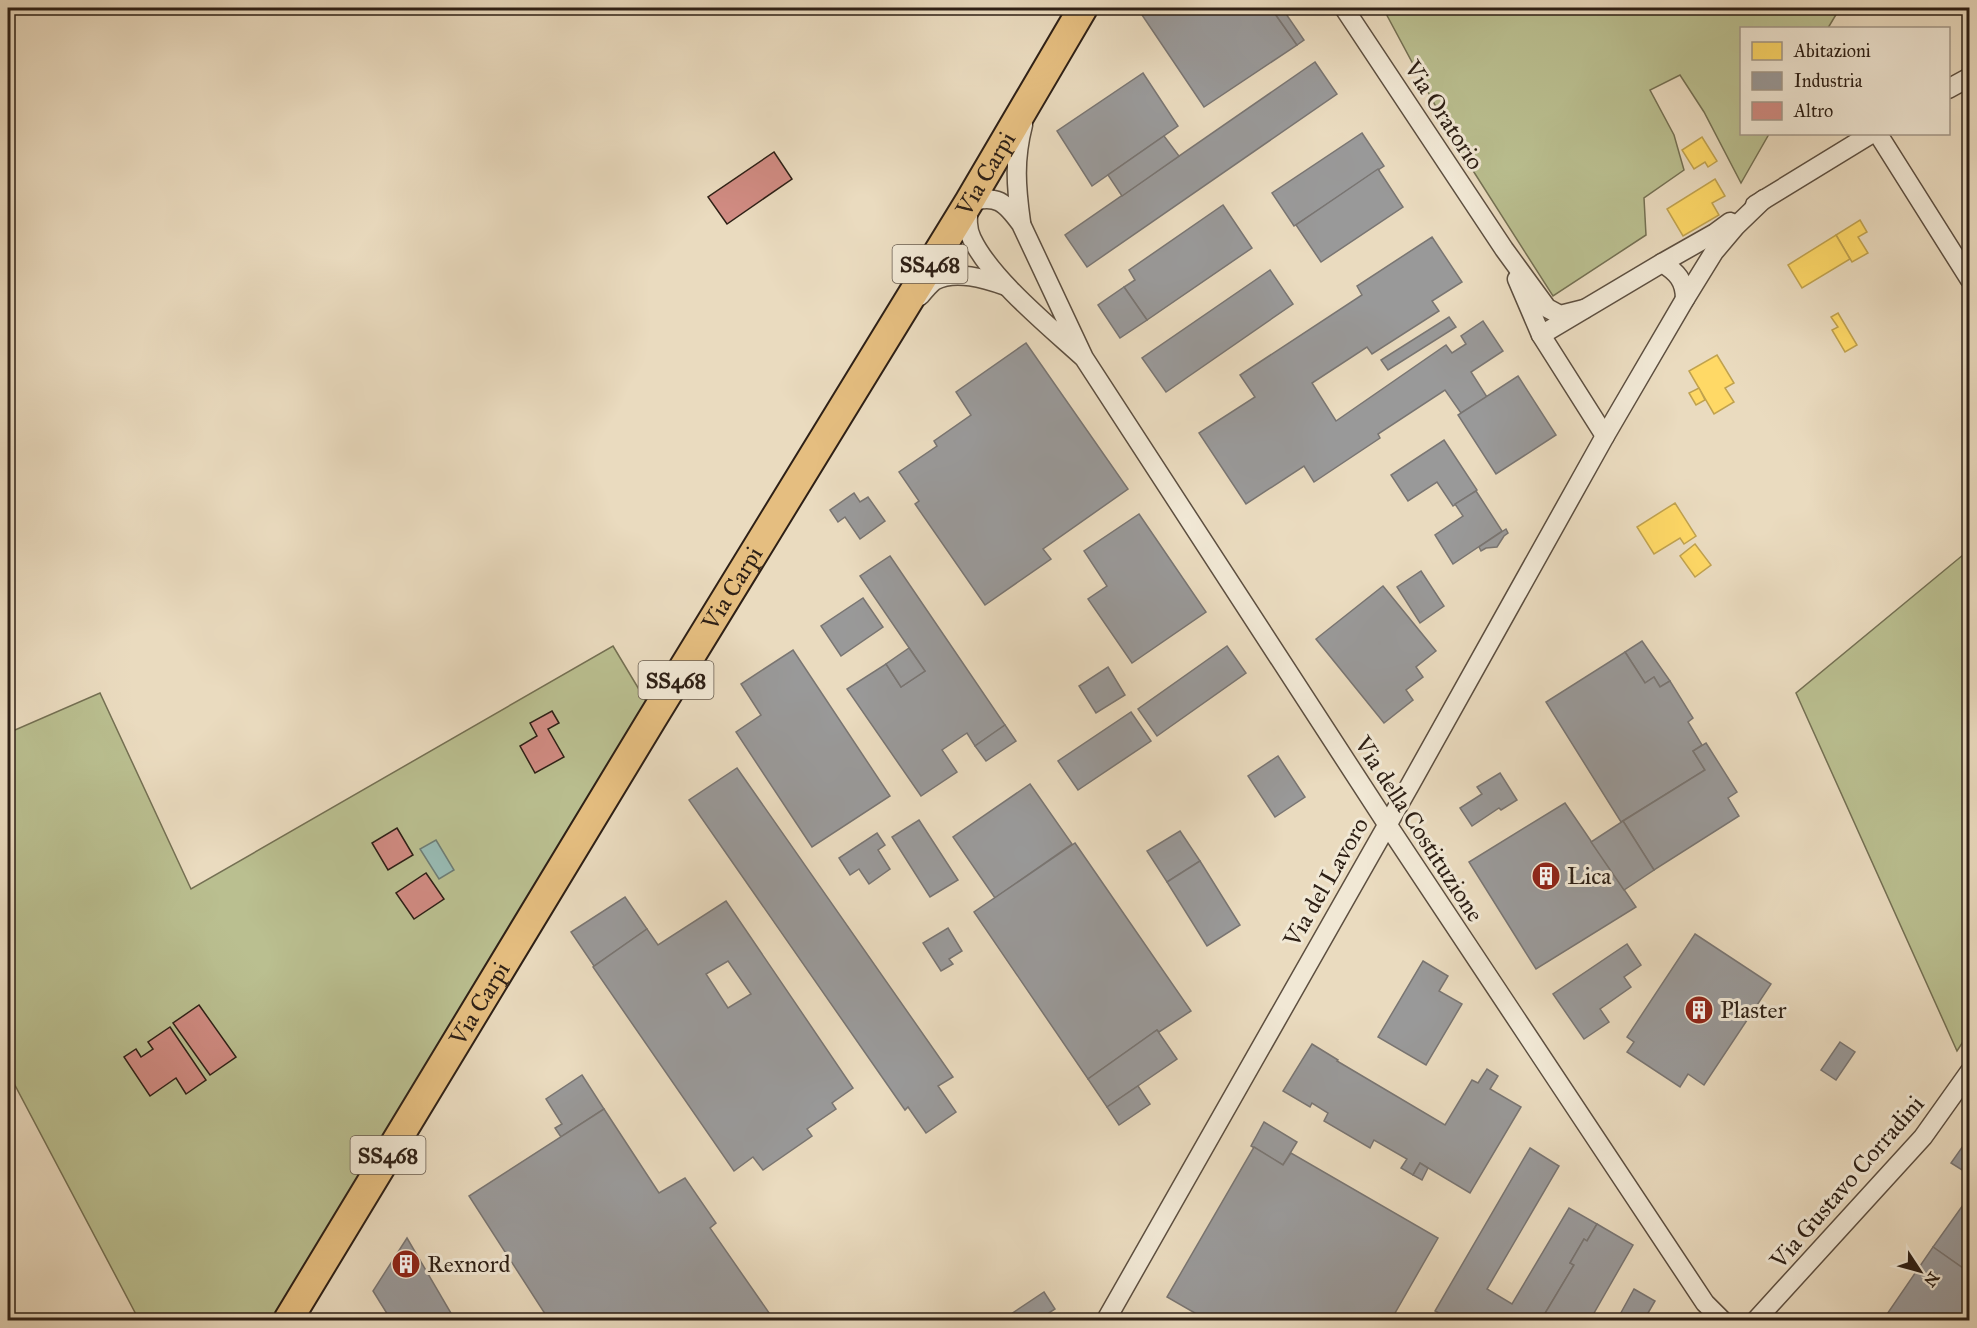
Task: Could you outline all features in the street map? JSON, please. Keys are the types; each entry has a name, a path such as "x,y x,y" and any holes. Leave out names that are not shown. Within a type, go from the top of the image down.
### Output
{"main road":[{"name":"Via Carpi","path":"288,1320 969,202 1083,8"}],"street":[{"name":"Via Oratorio","path":"1344,8 1504,249 1547,308 1560,315 1584,309"},
{"path":"1950,88 1970,77"},
{"name":"Via della Costituzione","path":"1021,224 1015,180 1017,147 1028,104"},
{"name":"Via Oratorio","path":"1540,335 1715,233 1764,199 1869,135"},
{"path":"1879,135 1970,280"},
{"name":"Via della Costituzione","path":"1083,358 1006,286 979,251 971,238 968,225 969,202 985,198 998,200 1010,209 1021,224 1083,358 1387,824 1705,1303 1722,1320"},
{"name":"Via Oratorio","path":"1504,249 1540,335 1605,436 1719,244 1764,199"},
{"path":"1662,263 1681,277 1685,288 1685,299"},
{"name":"Via della Costituzione","path":"892,326 933,282 942,278 971,277 1006,286"},
{"name":"Via del Lavoro","path":"1106,1320 1605,436"},
{"name":"Via Gustavo Corradini","path":"1756,1320 1916,1145 1970,1071"}],"green space":[{"path":"1383,8 1840,8 1829,27 1740,27 1740,135 1768,135 1741,183 1704,112 1680,75 1650,90 1674,135 1684,170 1644,198 1646,235 1553,296 1456,144"},
{"path":"1969,550 1970,1031 1957,1051 1796,693"},
{"path":"613,646 649,706 282,1320 139,1320 8,1072 8,733 100,693 191,889"}],"water":[{"path":"436,840 454,870 439,879 420,849"}],"building: Abitazioni":[{"path":"1702,137 1717,161 1708,167 1705,162 1694,169 1682,150"},
{"path":"1715,179 1725,196 1712,203 1719,215 1683,236 1667,209"},
{"path":"1860,220 1867,232 1858,237 1868,253 1852,262 1836,235"},
{"path":"1836,235 1850,259 1802,288 1788,265"},
{"path":"1838,313 1857,345 1845,352 1832,330 1838,327 1831,317"},
{"path":"1717,355 1734,383 1725,388 1734,402 1714,414 1689,371"},
{"path":"1699,388 1705,400 1696,405 1689,393"},
{"path":"1675,503 1696,536 1684,544 1680,538 1654,554 1637,527"},
{"path":"1695,544 1711,565 1695,577 1680,556"}],"building: Industria":[{"path":"1147,8 1271,8 1297,45 1204,107 1140,12"},
{"path":"1271,8 1282,8 1304,40 1297,45"},
{"path":"1315,62 1337,94 1087,267 1065,235"},
{"path":"1143,73 1178,126 1092,186 1057,131"},
{"path":"1362,133 1384,166 1294,226 1272,193"},
{"path":"1164,136 1179,156 1122,196 1108,175"},
{"path":"1378,169 1403,207 1321,262 1296,225"},
{"path":"1223,205 1252,248 1147,320 1124,287 1135,280 1129,270"},
{"path":"1432,237 1462,282 1432,301 1439,311 1372,354 1367,347 1312,383 1336,421 1446,345 1452,353 1466,344 1461,336 1483,321 1503,351 1471,372 1487,397 1461,413 1445,390 1378,434 1380,438 1314,482 1304,466 1246,504 1199,433 1255,397 1240,375 1362,295 1357,286"},
{"path":"1270,270 1293,304 1166,392 1142,358"},
{"path":"1124,287 1147,320 1120,338 1098,305"},
{"path":"1449,317 1456,327 1388,370 1381,360"},
{"path":"1026,343 1128,489 1043,549 1051,559 985,605 915,504 919,501 899,472 937,446 934,441 971,415 956,392"},
{"path":"1518,376 1556,435 1496,474 1458,415"},
{"path":"1444,440 1477,490 1453,506 1437,482 1408,501 1391,475"},
{"path":"1476,491 1502,531 1453,564 1435,535 1463,516 1455,504"},
{"path":"854,493 860,502 868,497 885,521 860,539 845,517 838,522 830,510"},
{"path":"1139,514 1206,612 1132,663 1088,599 1107,586 1084,551"},
{"path":"1506,529 1508,533 1497,547 1481,551 1479,547"},
{"path":"890,556 1005,725 975,746 967,733 942,750 957,772 921,796 847,689 886,664 901,687 925,671 860,576"},
{"path":"1421,571 1444,606 1420,623 1397,587"},
{"path":"1383,586 1436,651 1416,667 1423,677 1406,690 1413,700 1384,723 1316,639"},
{"path":"863,598 883,627 841,656 821,626"},
{"path":"1642,641 1670,681 1660,687 1654,677 1645,683 1625,652"},
{"path":"1227,646 1246,673 1157,736 1138,709"},
{"path":"909,648 925,671 901,687 886,664"},
{"path":"793,650 890,796 812,847 736,732 761,715 741,684"},
{"path":"1625,652 1645,683 1654,677 1660,687 1670,681 1693,718 1688,722 1702,745 1693,751 1705,770 1621,822 1546,702"},
{"path":"1108,667 1125,695 1096,713 1079,686"},
{"path":"1131,712 1151,741 1078,790 1058,761"},
{"path":"1005,725 1016,741 986,761 975,746"},
{"path":"1706,743 1737,792 1728,798 1739,816 1654,870 1623,821 1705,770 1693,751"},
{"path":"1278,756 1305,797 1275,817 1248,776"},
{"path":"737,768 953,1077 938,1086 956,1112 926,1133 908,1107 905,1110 689,800"},
{"path":"1500,773 1517,800 1501,810 1499,808 1472,826 1460,808 1482,794 1477,787"},
{"path":"1030,784 1072,844 995,898 953,837"},
{"name":"Lica","path":"1565,803 1636,907 1536,969 1469,862"},
{"path":"919,820 958,880 930,897 892,837"},
{"path":"1623,821 1654,870 1624,890 1591,842"},
{"path":"1180,831 1200,861 1167,882 1147,851"},
{"path":"877,833 885,845 878,850 890,869 869,884 859,869 850,875 839,858"},
{"path":"1075,843 1191,1011 1159,1032 1157,1030 1088,1079 974,912"},
{"path":"1200,861 1240,925 1207,946 1167,882"},
{"path":"625,897 647,929 594,966 571,932"},
{"path":"726,901 853,1088 832,1103 836,1109 807,1129 812,1136 763,1170 753,1157 734,1171 593,967 647,929 658,945","holes":["728,961 751,994 728,1008 706,974"]},
{"path":"948,928 962,951 949,959 953,964 941,971 923,943"},
{"name":"Plaster","path":"1695,934 1771,984 1704,1085 1688,1074 1680,1087 1627,1052 1634,1042 1627,1037"},
{"path":"1627,944 1641,965 1624,977 1631,987 1600,1009 1609,1022 1584,1039 1553,994"},
{"path":"1423,961 1448,976 1439,991 1462,1004 1426,1065 1378,1037"},
{"path":"1157,1030 1177,1059 1107,1107 1088,1079"},
{"path":"1840,1042 1855,1052 1836,1080 1821,1070"},
{"path":"1312,1044 1445,1125 1472,1080 1478,1083 1487,1069 1498,1076 1490,1089 1521,1107 1470,1193 1420,1163 1413,1175 1401,1168 1407,1159 1374,1140 1370,1148 1324,1121 1328,1113 1312,1103 1310,1107 1283,1091"},
{"path":"582,1075 604,1109 561,1137 555,1128 562,1124 546,1099"},
{"path":"1138,1086 1150,1104 1119,1125 1107,1107"},
{"path":"604,1109 659,1193 685,1178 716,1223 710,1228 774,1320 549,1320 469,1196"},
{"path":"1264,1122 1297,1142 1283,1165 1251,1146"},
{"path":"1970,1136 1970,1175 1951,1163"},
{"path":"1254,1147 1283,1165 1291,1153 1438,1238 1391,1320 1191,1320 1195,1313 1167,1297"},
{"path":"1530,1148 1559,1166 1487,1289 1512,1304 1569,1208 1597,1224 1587,1241 1584,1239 1570,1263 1574,1265 1541,1320 1452,1320 1435,1311"},
{"path":"1420,1163 1428,1168 1422,1180 1413,1175"},
{"path":"1963,1205 1970,1209 1970,1273 1933,1247"},
{"path":"1597,1224 1633,1245 1590,1320 1541,1320 1574,1265 1570,1263 1584,1239 1587,1241"},
{"name":"Rexnord","path":"407,1238 455,1320 391,1320 373,1291"},
{"path":"1933,1247 1970,1273 1970,1320 1883,1320"},
{"path":"1634,1289 1655,1301 1644,1320 1617,1320"},
{"path":"1044,1292 1055,1309 1038,1320 1002,1320"}],"building: Altro":[{"path":"774,152 792,179 727,224 708,197"},
{"path":"552,711 559,723 548,729 564,757 535,773 520,746 537,736 530,723"},
{"path":"397,828 413,855 388,870 372,843"},
{"path":"426,873 444,899 414,919 396,893"},
{"path":"199,1005 236,1057 210,1075 173,1023"},
{"path":"170,1027 206,1080 186,1094 176,1078 150,1096 124,1057 136,1049 141,1057 153,1049 148,1042"}],"place":[{"name":"Lica","path":"1546,876"},
{"name":"Plaster","path":"1699,1010"},
{"name":"Rexnord","path":"406,1264"}]}
